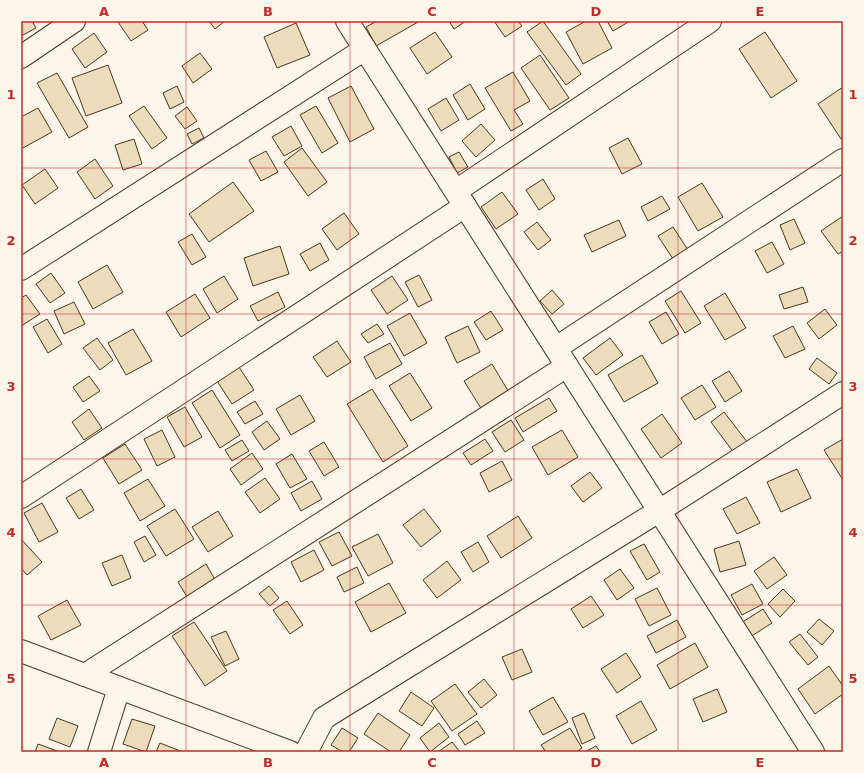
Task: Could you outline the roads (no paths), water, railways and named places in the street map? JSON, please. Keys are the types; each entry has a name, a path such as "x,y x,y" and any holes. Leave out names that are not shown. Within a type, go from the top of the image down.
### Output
{"street":[{"path":"21,57 74,21"},
{"path":"348,21 813,752"},
{"path":"21,497 461,199 710,21"},
{"path":"21,269 365,49"},
{"path":"556,348 843,160"},
{"path":"85,675 567,366"},
{"path":"306,752 324,718 659,511 843,393"},
{"path":"21,651 290,752"},
{"path":"99,752 119,688"}]}
